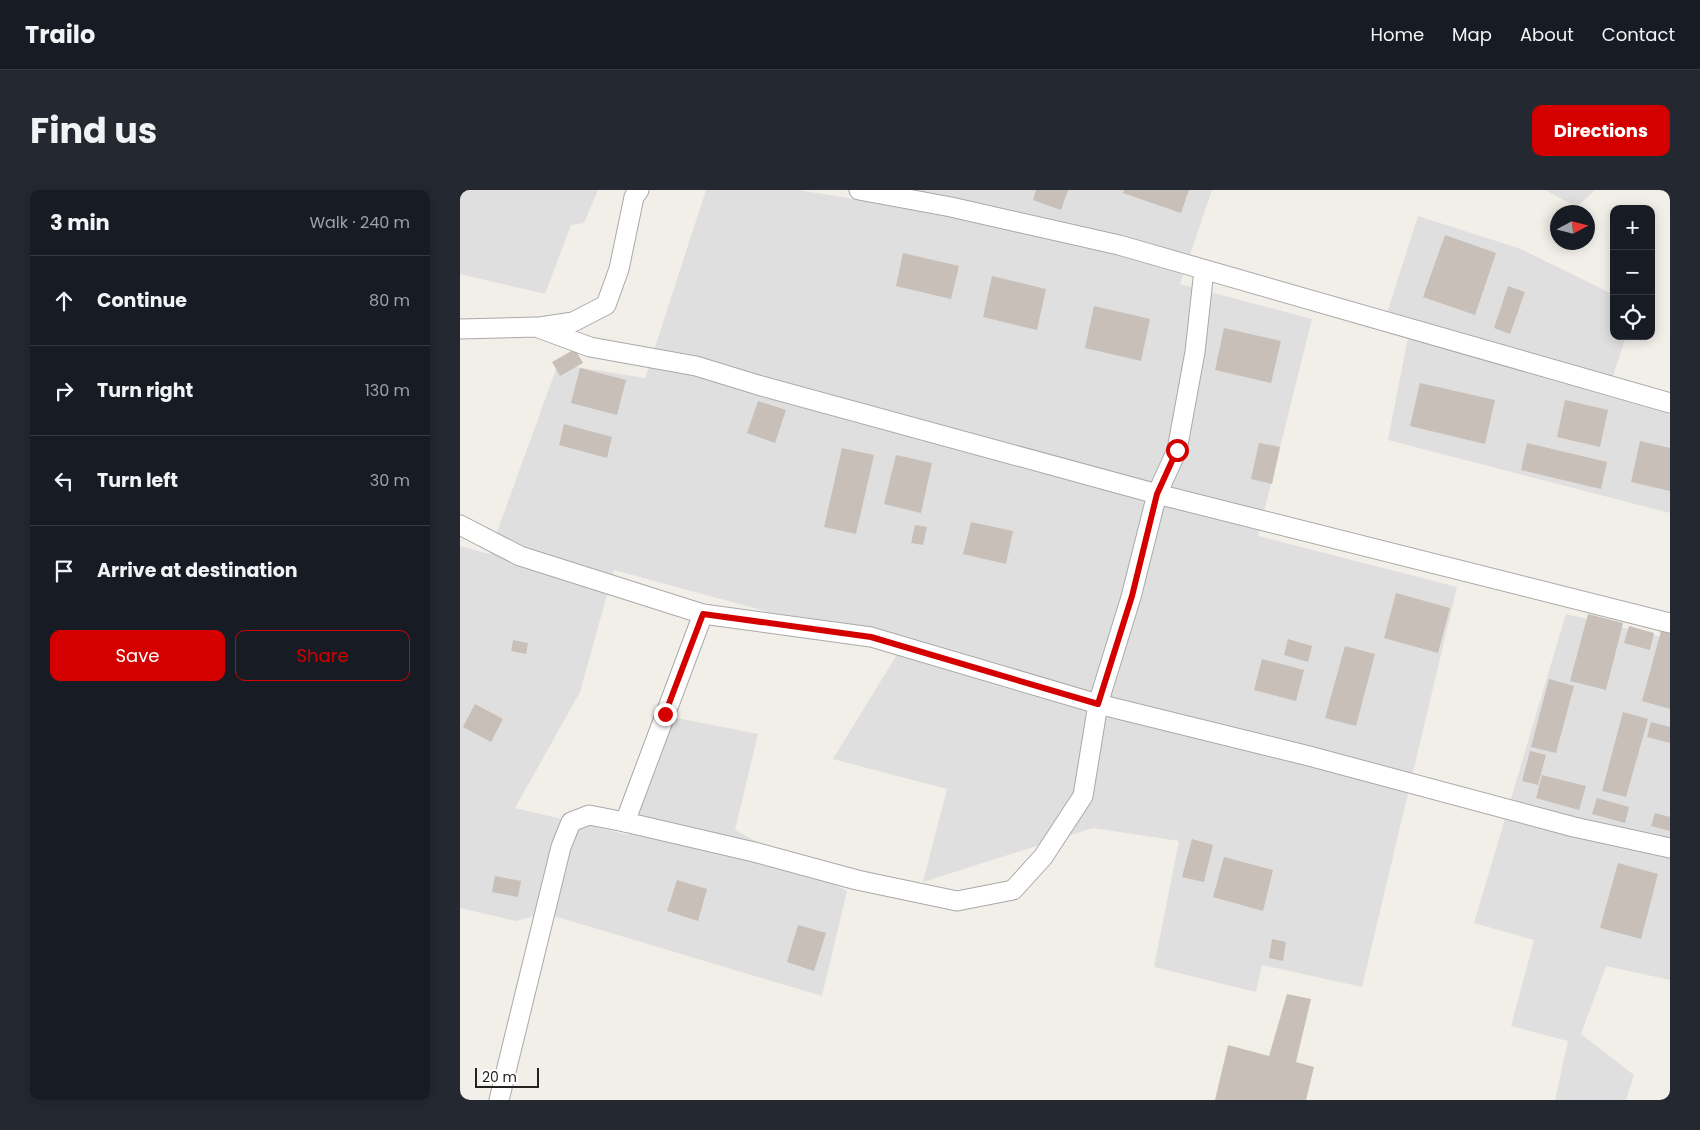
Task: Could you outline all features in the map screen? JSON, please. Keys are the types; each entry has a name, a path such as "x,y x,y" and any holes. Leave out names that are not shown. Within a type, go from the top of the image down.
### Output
{"street":[{"path":"460,329 536,327 573,322 606,305 618,269 634,197 639,190"},
{"path":"859,190 951,207 1119,245 1670,403"},
{"path":"499,1100 561,847 571,822 590,814 754,852 858,880 957,901 1013,890 1044,857 1083,796 1098,704 1132,596 1157,494 1177,450 1195,352 1204,270"},
{"path":"536,327 590,347 696,366 758,385 1157,494 1670,623"},
{"path":"460,525 520,556 703,614 871,637 1098,704 1309,756 1574,827 1670,848"},
{"path":"625,822 703,614"}],"shaded area":[{"path":"460,190 598,190 584,223 571,225 545,294 460,274"},
{"path":"706,190 798,190 879,203 884,190 1212,190 1180,284 1312,319 1258,536 1457,587 1362,987 1262,965 1256,992 1154,967 1179,841 1093,828 923,882 947,789 833,759 901,648 614,570 580,692 515,808 629,835 667,716 758,734 735,830 847,891 822,996 544,913 516,921 460,908 460,546 489,554 558,364 645,378"},
{"path":"1545,190 1595,190 1579,205 1573,205"},
{"path":"1418,216 1521,249 1610,293 1610,340 1625,340 1607,395 1670,408 1670,513 1388,440 1411,322 1387,313"},
{"path":"1566,614 1670,639 1670,980 1606,966 1581,1034 1634,1075 1626,1100 1555,1100 1568,1041 1511,1026 1534,940 1474,923"}],"building":[{"path":"1036,190 1068,190 1061,210 1033,200"},
{"path":"1124,190 1189,190 1181,213 1123,193"},
{"path":"1445,235 1496,253 1475,315 1423,297"},
{"path":"903,253 959,266 951,299 896,286"},
{"path":"992,276 1046,289 1037,330 983,317"},
{"path":"1508,286 1525,292 1510,334 1494,328"},
{"path":"1094,306 1150,319 1141,361 1085,348"},
{"path":"1224,328 1281,341 1271,383 1215,370"},
{"path":"575,349 583,363 560,376 552,362"},
{"path":"580,368 626,380 617,415 571,403"},
{"path":"1420,383 1495,400 1485,444 1410,426"},
{"path":"1565,400 1608,410 1600,447 1557,437"},
{"path":"758,401 786,410 775,443 747,433"},
{"path":"564,424 612,437 607,458 559,445"},
{"path":"1640,441 1670,448 1670,491 1631,482"},
{"path":"1259,443 1280,447 1272,484 1251,479"},
{"path":"1527,443 1607,462 1601,489 1521,470"},
{"path":"842,448 874,455 856,534 824,527"},
{"path":"896,455 932,463 921,513 884,504"},
{"path":"971,522 1013,531 1006,564 963,554"},
{"path":"915,525 927,527 923,545 911,543"},
{"path":"1396,593 1450,608 1438,653 1384,638"},
{"path":"1588,614 1623,623 1606,690 1570,681"},
{"path":"1629,626 1654,633 1650,650 1624,643"},
{"path":"1661,631 1670,633 1670,709 1642,701"},
{"path":"1288,639 1312,646 1308,662 1284,655"},
{"path":"513,640 528,643 526,654 511,651"},
{"path":"1345,646 1375,654 1356,726 1325,718"},
{"path":"1262,659 1304,670 1296,701 1254,690"},
{"path":"1549,679 1574,686 1556,753 1531,747"},
{"path":"475,704 503,719 491,742 463,727"},
{"path":"1623,712 1648,719 1626,797 1602,791"},
{"path":"1651,722 1670,727 1670,743 1647,737"},
{"path":"1530,751 1546,755 1538,785 1522,781"},
{"path":"1542,775 1586,786 1579,810 1536,798"},
{"path":"1597,798 1629,807 1625,823 1592,814"},
{"path":"1655,813 1670,817 1670,831 1651,826"},
{"path":"1192,839 1213,845 1204,882 1182,877"},
{"path":"1224,857 1273,870 1263,911 1213,897"},
{"path":"1618,863 1658,874 1641,939 1600,928"},
{"path":"495,876 521,881 518,897 492,892"},
{"path":"677,880 707,889 698,921 667,911"},
{"path":"798,925 826,933 814,971 787,962"},
{"path":"1272,939 1286,942 1283,961 1269,958"},
{"path":"1287,994 1311,999 1296,1062 1314,1067 1306,1100 1215,1100 1228,1045 1269,1056"}],"route":[{"path":"665,714 703,614 871,637 1098,704 1132,596 1157,494 1177,450"}]}
